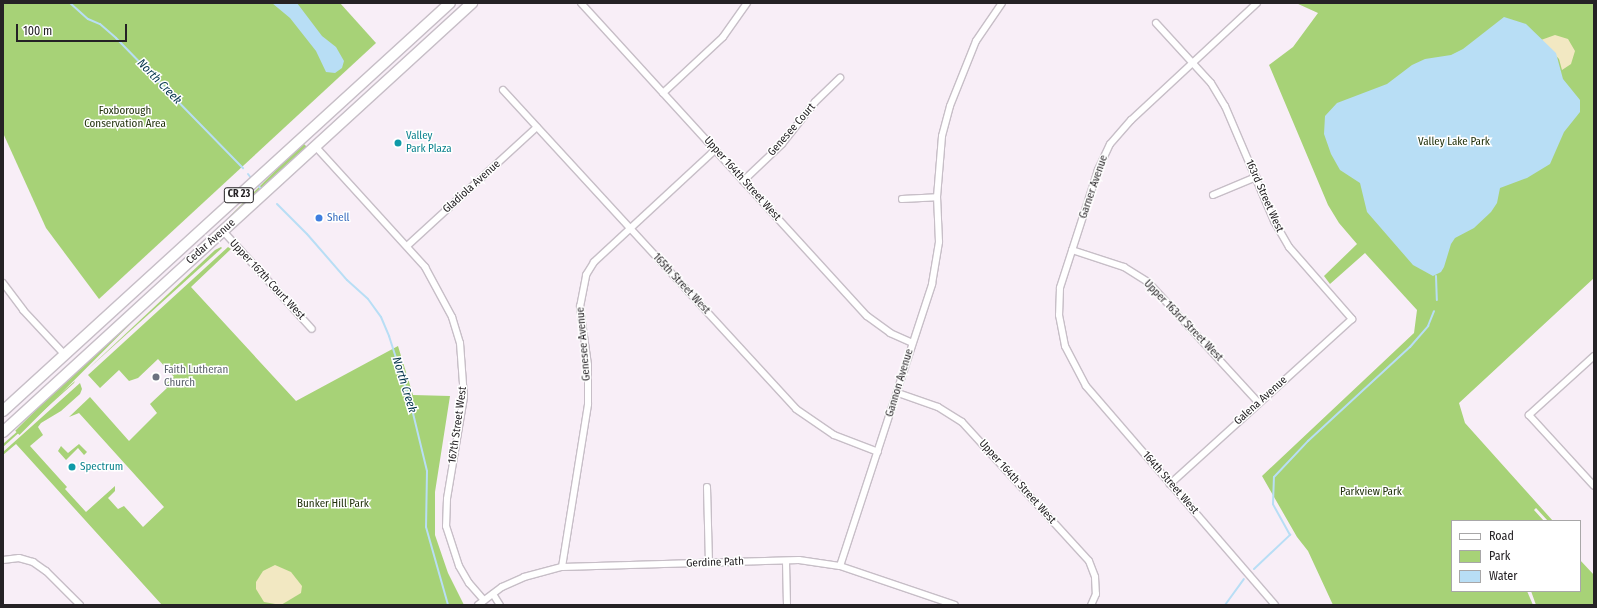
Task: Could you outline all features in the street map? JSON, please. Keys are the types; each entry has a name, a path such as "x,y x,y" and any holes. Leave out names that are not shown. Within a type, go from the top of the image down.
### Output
{"main road":[{"name":"Cedar Avenue","path":"3,411 450,3"},
{"name":"Cedar Avenue","path":"3,432 472,3"},
{"path":"315,146 322,128 340,104"}],"street":[{"path":"663,93 724,37 747,3"},
{"name":"Gannon Avenue","path":"840,566 898,393 936,264 939,242 936,197 942,136 957,85 976,41 1002,3"},
{"name":"Garner Avenue","path":"1070,358 1061,334 1059,301 1060,288 1098,170 1110,144 1120,130 1257,3"},
{"name":"Upper 164th Street West","path":"585,4 663,93 867,316 890,334 912,343"},
{"name":"163rd Street West","path":"1156,23 1193,63 1225,106 1274,221 1289,247 1352,319"},
{"name":"Genesee Court","path":"743,181 782,144 815,102 840,78"},
{"name":"165th Street West","path":"503,90 796,409 834,435 878,452"},
{"name":"Gladiola Avenue","path":"407,246 537,127"},
{"name":"167th Street West","path":"315,146 425,267 439,290 452,317 460,343 464,397 447,499 446,526 459,566 469,582 484,600"},
{"name":"Genesee Avenue","path":"562,567 588,404 588,365 580,307 581,288 594,262 715,150"},
{"path":"1213,195 1256,177"},
{"path":"902,199 936,197"},
{"name":"Upper 167th Court West","path":"223,231 312,329"},
{"name":"Upper 163rd Street West","path":"1072,250 1124,267 1148,282 1260,403"},
{"path":"3,283 23,310 64,354"},
{"name":"Galena Avenue","path":"1170,484 1352,319"},
{"path":"1594,356 1529,416 1594,486"},
{"name":"164th Street West","path":"1070,358 1086,386 1275,605"},
{"name":"Upper 164th Street West","path":"898,393 938,407 962,422 1089,561 1095,577 1096,594 1091,605"},
{"path":"707,487 709,563"},
{"path":"3,560 19,558 33,562 46,571 80,605"},
{"path":"786,561 787,605"},
{"name":"Gerdine Path","path":"478,605 492,594 524,577 562,567 786,561 813,561 840,566 955,605"},
{"path":"492,594 500,605"}],"green space":[{"name":"Foxborough Conservation Area","path":"3,3 340,3 376,43 99,299 46,228 3,133"},
{"name":"Valley Lake Park","path":"1296,3 1594,3 1594,278 1459,403 1465,423 1552,520 1547,520 1536,508 1534,510 1543,520 1451,520 1451,592 1527,592 1533,605 1333,605 1308,551 1297,537 1262,476 1414,333 1417,310 1365,253 1330,284 1324,276 1357,244 1339,223 1328,205 1269,65 1293,47 1318,13"},
{"path":"303,143 307,147 19,435 15,431"},
{"path":"221,247 222,248 87,370 215,250"},
{"name":"Bunker Hill Park","path":"228,247 231,249 191,287 296,401 398,346 413,395 450,396 435,492 435,535 448,573 464,605 162,605 16,444 3,455 3,452 80,383 82,389 80,394 61,411 41,423 38,427 43,435 30,446 67,487 65,489 86,512 115,486 115,491 108,498 118,509 124,506 143,527 164,507 79,413 69,417 90,397 129,441 157,413 150,404 167,388 164,385 174,377 158,359 138,378 129,381 119,370 100,388 88,375"},
{"path":"75,381 74,383 3,447 3,444"},
{"path":"79,444 87,452 84,455 78,448 66,460 58,451 61,446 68,453"},
{"path":"1581,561 1594,575 1594,605 1536,605 1531,592 1581,592"}],"sand":[{"path":"1555,35 1568,39 1575,51 1571,64 1562,70 1559,59 1541,40"},
{"path":"275,565 291,572 302,586 301,593 281,605 264,602 256,589 256,582 263,571"}],"water":[{"path":"272,3 297,3 322,36 336,47 344,61 342,68 335,73 326,72 316,51 290,18"},
{"path":"1504,17 1526,24 1556,53 1563,79 1580,100 1580,112 1564,132 1550,164 1527,178 1500,188 1497,203 1491,212 1474,228 1455,238 1451,244 1444,267 1441,272 1433,276 1413,265 1367,212 1360,183 1340,170 1331,154 1324,134 1325,116 1337,103 1387,84 1412,65 1425,59 1451,55 1463,49"}],"waterway":[{"name":"North Creek","path":"70,3 88,19 100,24 116,38 243,168"},
{"name":"North Creek","path":"248,174 251,178"},
{"name":"North Creek","path":"257,184 262,190"},
{"name":"North Creek","path":"277,204 307,234 347,280 368,299 381,317 389,336 411,405 427,471 426,527 448,605"},
{"path":"1436,276 1437,300"},
{"path":"1254,569 1290,535 1273,504 1274,477 1308,441 1410,347 1428,326 1434,311"},
{"path":"1225,605 1244,579"}],"place":[{"name":"Valley Park Plaza","path":"398,143"},
{"name":"Shell","path":"319,218"},
{"name":"Faith Lutheran Church","path":"156,377"},
{"name":"Spectrum","path":"72,467"}],"park label":[{"name":"Parkview Park","path":"1371,492"}]}
